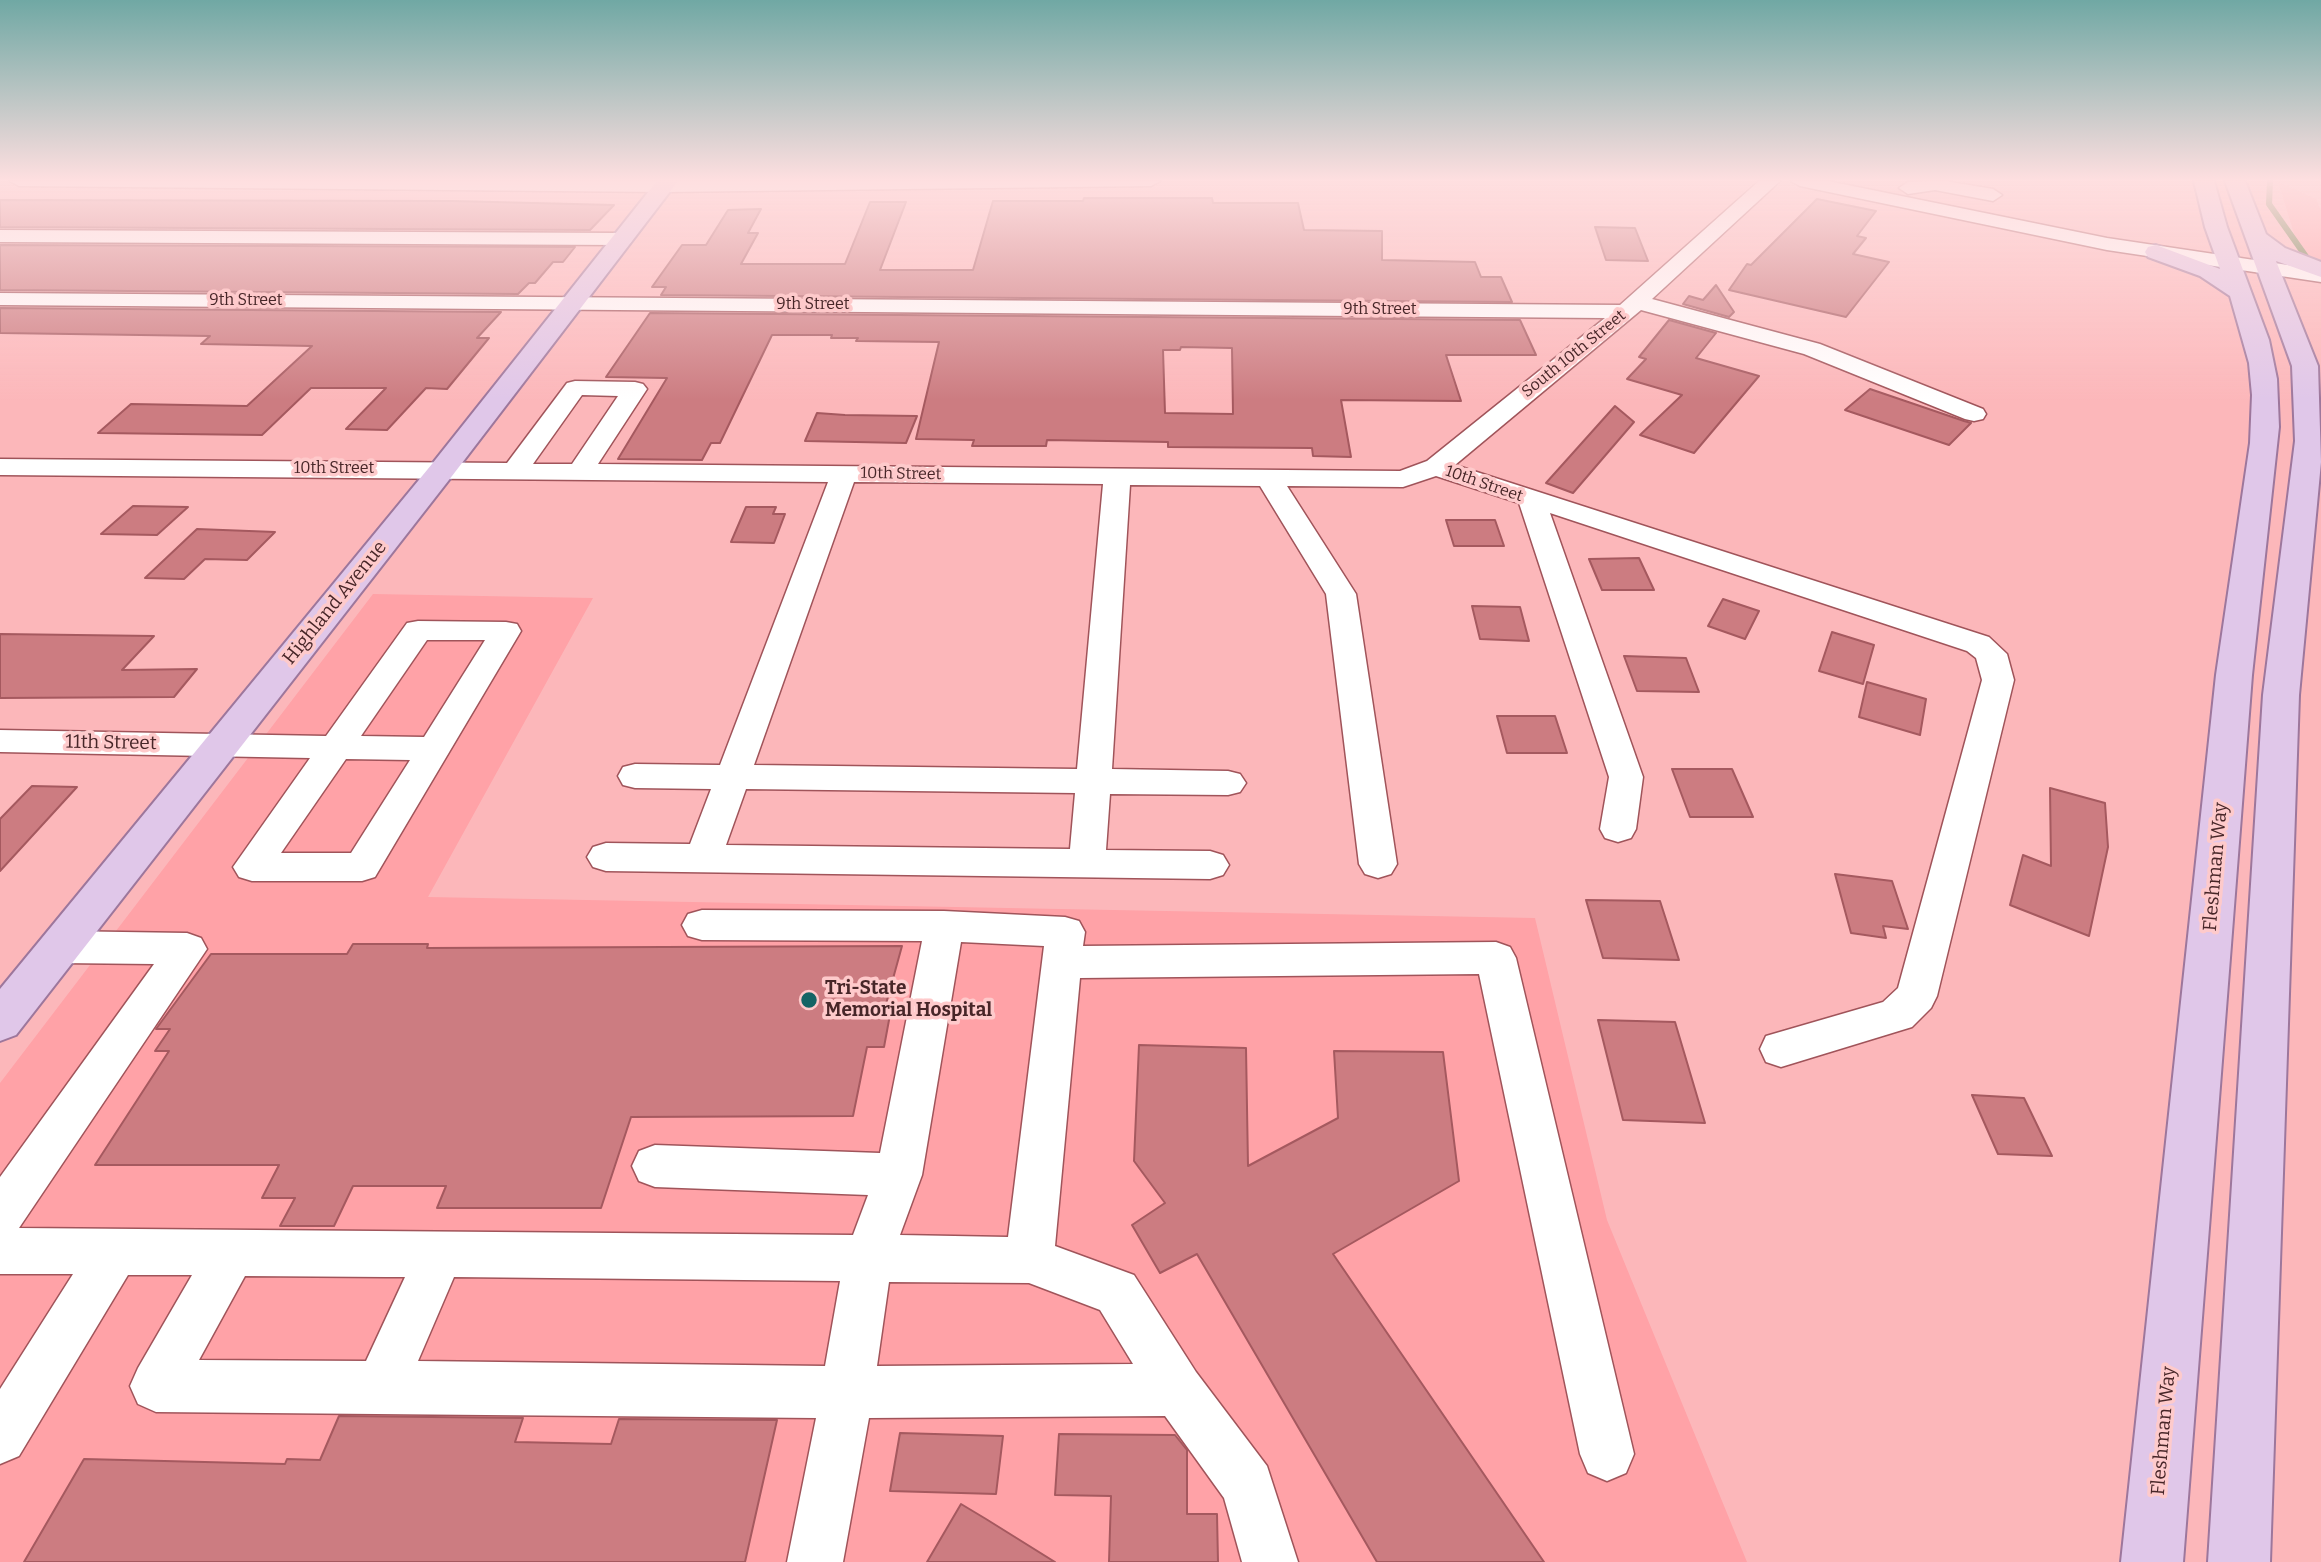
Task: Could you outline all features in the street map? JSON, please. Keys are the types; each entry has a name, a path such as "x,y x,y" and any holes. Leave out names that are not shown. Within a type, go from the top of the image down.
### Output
{"main road":[{"name":"Highland Avenue","path":"0,1022 612,254"},
{"path":"2161,254 2208,271 2249,266 2275,254"},
{"name":"Fleshman Way","path":"2239,1562 2281,695 2309,441 2305,366 2243,254"},
{"name":"Fleshman Way","path":"2152,1562 2234,675 2266,427 2263,366 2255,329 2247,254"},
{"path":"2279,254 2321,270"}],"street":[{"name":"South 10th Street","path":"1436,467 1632,307 1689,254"},
{"path":"2249,266 2321,276"},
{"name":"9th Street","path":"0,299 573,304 1632,307 1812,349 1973,414"},
{"path":"515,471 575,388 635,389 580,471"},
{"name":"10th Street","path":"0,467 1403,479 1436,467 1978,644 1991,654 1998,680 1916,996 1897,1015 1781,1049"},
{"path":"702,858 844,474"},
{"path":"1087,863 1118,477"},
{"path":"1268,477 1341,594 1378,864"},
{"path":"1532,500 1626,777 1618,829"},
{"path":"418,630 506,631 362,867 252,867 335,747 418,630"},
{"name":"11th Street","path":"0,741 434,750"},
{"path":"635,776 1228,783"},
{"path":"606,857 1210,864"},
{"path":"702,925 944,926 1065,932 1029,1260"},
{"path":"815,1562 847,1392 868,1258 898,1175 944,926"},
{"path":"0,1216 187,949 59,947"},
{"path":"1062,962 1496,958 1606,1454"},
{"path":"655,1166 898,1175"},
{"path":"0,1251 1029,1260 1117,1292 1178,1390 1248,1485 1270,1562"},
{"path":"0,1437 115,1252"},
{"path":"232,1252 156,1386 847,1392 1178,1390"},
{"path":"381,1387 440,1254"}],"shaded area":[{"path":"2300,254 2321,254 2321,264"},
{"name":"Tri-State Memorial Hospital","path":"373,594 593,598 428,897 1535,918 1607,1220 1747,1562 0,1562 0,1083"}],"building":[{"path":"0,254 569,254 563,262 553,262 535,283 529,283 518,294 0,290"},
{"path":"676,254 747,254 741,264 845,264 849,254 886,254 880,270 973,270 978,254 1382,254 1382,260 1475,262 1481,277 1501,277 1512,302 661,295 666,287 652,287"},
{"path":"1604,254 1645,254 1648,261 1606,260"},
{"path":"1762,254 1853,254 1889,262 1846,317 1729,290 1747,264 1751,265"},
{"path":"1716,285 1734,312 1729,317 1683,304 1689,296 1703,300"},
{"path":"0,308 501,312 477,338 489,338 447,389 426,388 387,430 346,429 386,388 311,388 262,435 98,433 131,404 247,406 312,346 201,344 210,336 0,333"},
{"path":"650,313 1520,320 1536,355 1446,355 1461,401 1341,400 1351,457 1313,456 1312,448 1168,447 1168,442 1047,440 1046,446 972,446 974,440 916,439 939,342 856,341 858,338 831,338 832,335 772,335 720,443 711,443 702,460 618,459 667,378 606,377","holes":["1181,347 1232,348 1233,414 1165,413 1163,350 1180,350"]},
{"path":"1669,320 1716,333 1696,358 1759,376 1694,453 1640,435 1682,395 1627,379 1646,359 1639,357"},
{"path":"1870,389 1971,423 1949,445 1845,410"},
{"path":"1615,406 1634,422 1573,493 1546,483"},
{"path":"817,413 917,416 906,443 805,441"},
{"path":"133,506 188,507 157,535 101,534"},
{"path":"746,507 776,507 773,514 785,514 774,543 731,542"},
{"path":"1446,520 1495,520 1504,546 1454,546"},
{"path":"197,529 275,532 247,560 205,559 184,579 145,578"},
{"path":"1639,558 1654,590 1602,590 1589,559"},
{"path":"1723,599 1759,611 1745,639 1708,626"},
{"path":"1472,606 1520,607 1529,641 1480,639"},
{"path":"1832,632 1874,645 1863,684 1819,671"},
{"path":"0,634 154,636 122,670 197,669 174,697 0,698"},
{"path":"1624,656 1686,658 1699,692 1637,691"},
{"path":"1867,682 1926,699 1920,735 1859,717"},
{"path":"1497,716 1555,716 1567,753 1507,753"},
{"path":"1672,769 1732,769 1753,817 1690,817"},
{"path":"32,786 77,787 0,871 0,819"},
{"path":"2050,788 2105,803 2108,847 2089,936 2010,905 2023,855 2051,866"},
{"path":"1835,874 1892,881 1908,929 1883,926 1886,938 1851,933"},
{"path":"1586,900 1660,901 1679,960 1603,958"},
{"path":"353,944 428,944 427,948 902,946 886,1004 892,1004 884,1047 867,1047 853,1116 631,1117 601,1208 437,1208 446,1186 353,1186 334,1226 280,1226 295,1198 262,1198 279,1165 95,1165 169,1051 155,1051 170,1029 156,1029 211,954 347,954"},
{"path":"1598,1020 1675,1022 1705,1123 1623,1120"},
{"path":"1139,1045 1246,1048 1248,1166 1338,1118 1334,1051 1443,1052 1459,1181 1333,1254 1544,1562 1377,1562 1197,1254 1160,1273 1132,1225 1165,1203 1134,1161"},
{"path":"1972,1095 2024,1098 2052,1156 1998,1154"},
{"path":"339,1416 523,1418 515,1442 611,1444 619,1419 777,1420 745,1562 24,1562 84,1459 285,1464 287,1459 320,1460"},
{"path":"900,1433 1003,1436 996,1494 890,1491"},
{"path":"1059,1434 1175,1435 1187,1450 1187,1514 1217,1514 1218,1562 1109,1562 1111,1496 1055,1495"},
{"path":"961,1504 986,1519 1055,1562 927,1562"}],"waterway":[{"path":"2304,254 2307,258"}],"place":[{"name":"Tri-State Memorial Hospital","path":"809,1000"}]}
